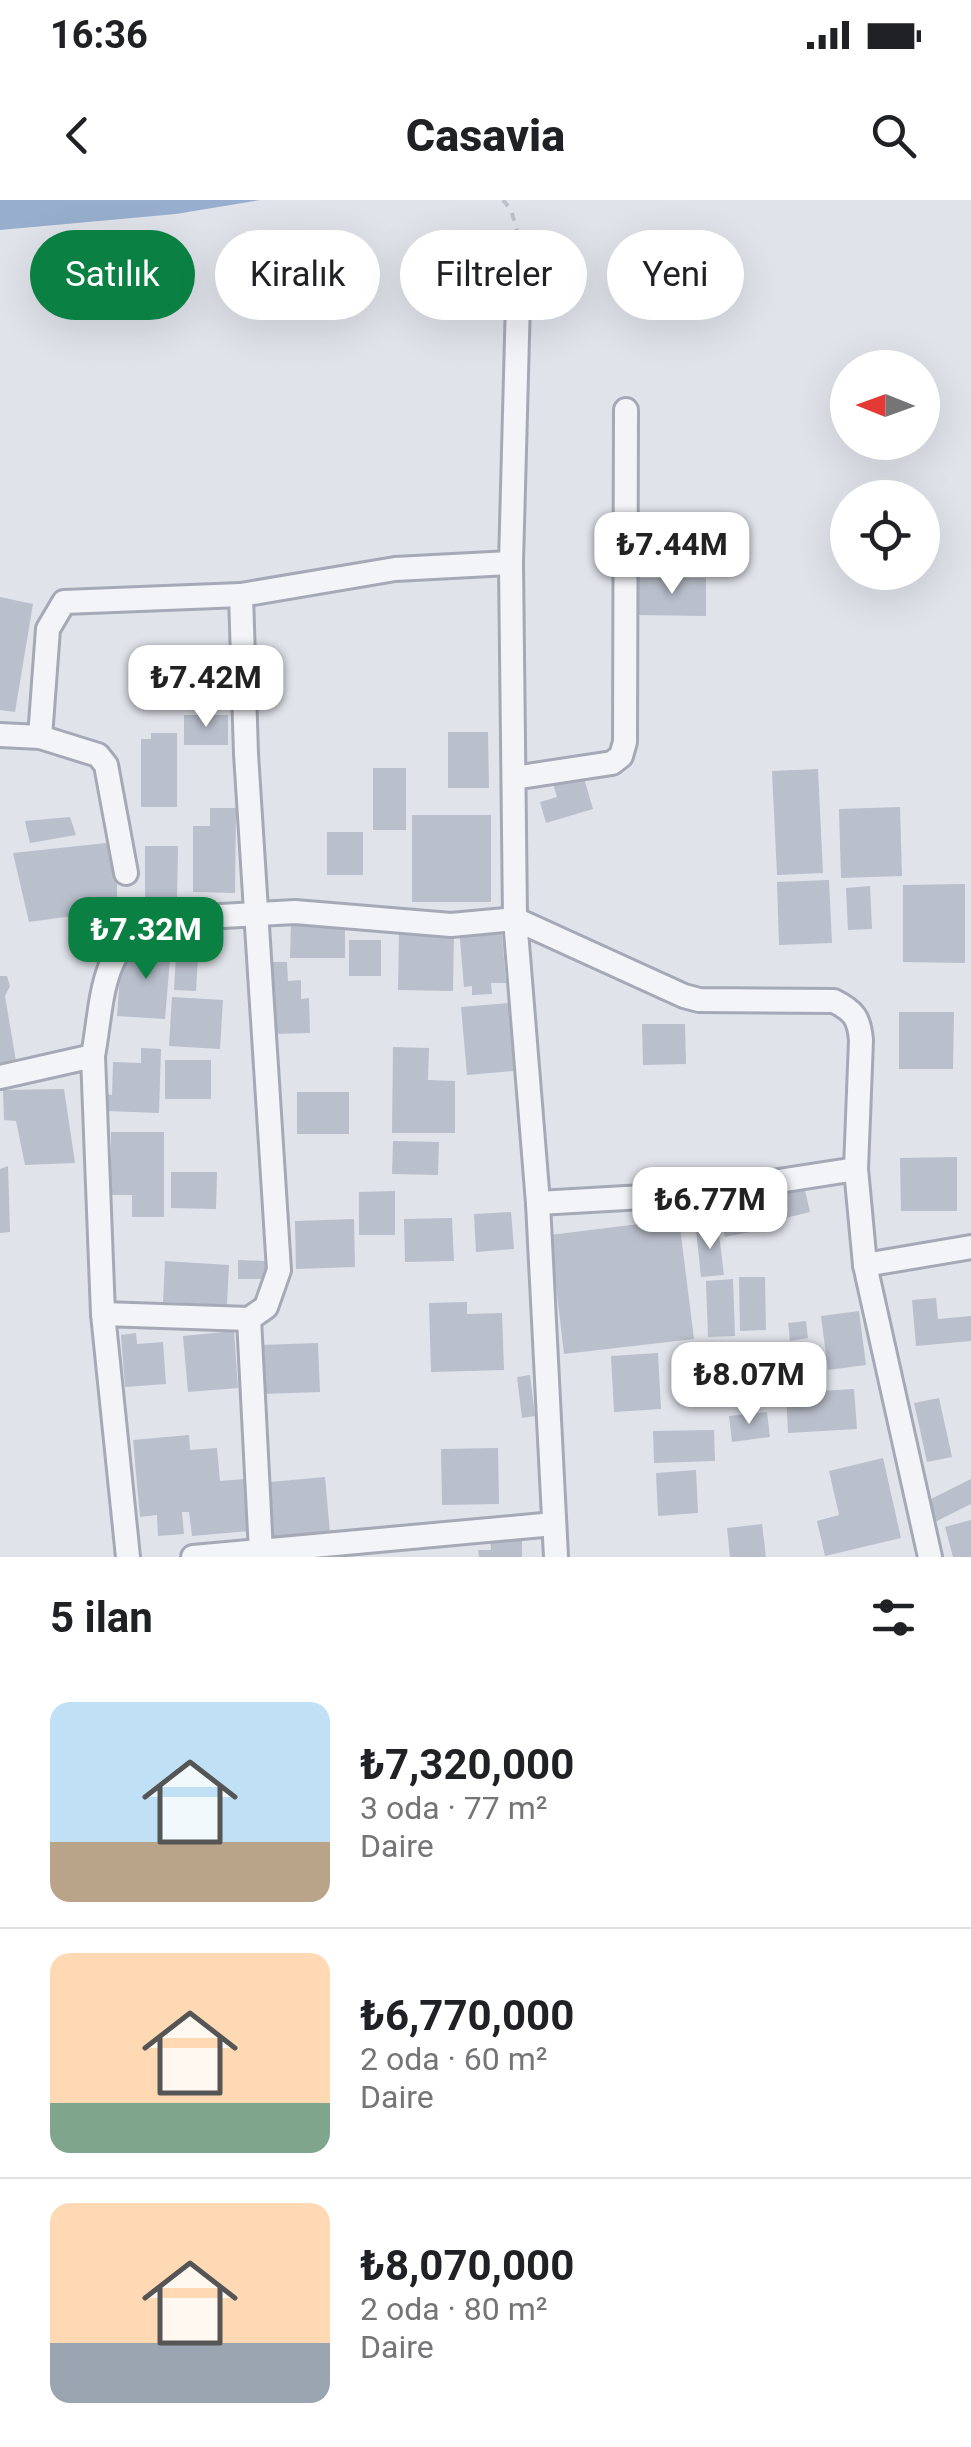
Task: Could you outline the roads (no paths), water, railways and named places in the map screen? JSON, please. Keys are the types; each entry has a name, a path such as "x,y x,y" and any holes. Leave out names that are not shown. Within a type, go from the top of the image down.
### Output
{"street":[{"path":"518,320 512,563 515,918 538,1203 556,1557"},
{"path":"514,778 612,763 621,756 626,742 626,410"},
{"path":"40,736 48,629 64,602 241,595 395,568 512,563"},
{"path":"103,1314 249,1318 266,1306 279,1270 246,754 241,595"},
{"path":"0,735 40,736 98,755 106,765 126,873"},
{"path":"128,1557 103,1314 93,1056 108,972 115,950 148,920 295,912 451,924 515,918 699,1000 834,1000 850,1009 859,1020 861,1040 856,1170 864,1265 930,1557"},
{"path":"0,1077 93,1056"},
{"path":"538,1203 696,1194 856,1170"},
{"path":"864,1265 971,1247"},
{"path":"249,1318 261,1552"},
{"path":"192,1557 554,1524"}],"water":[{"path":"0,200 260,200 176,214 0,230"}]}
